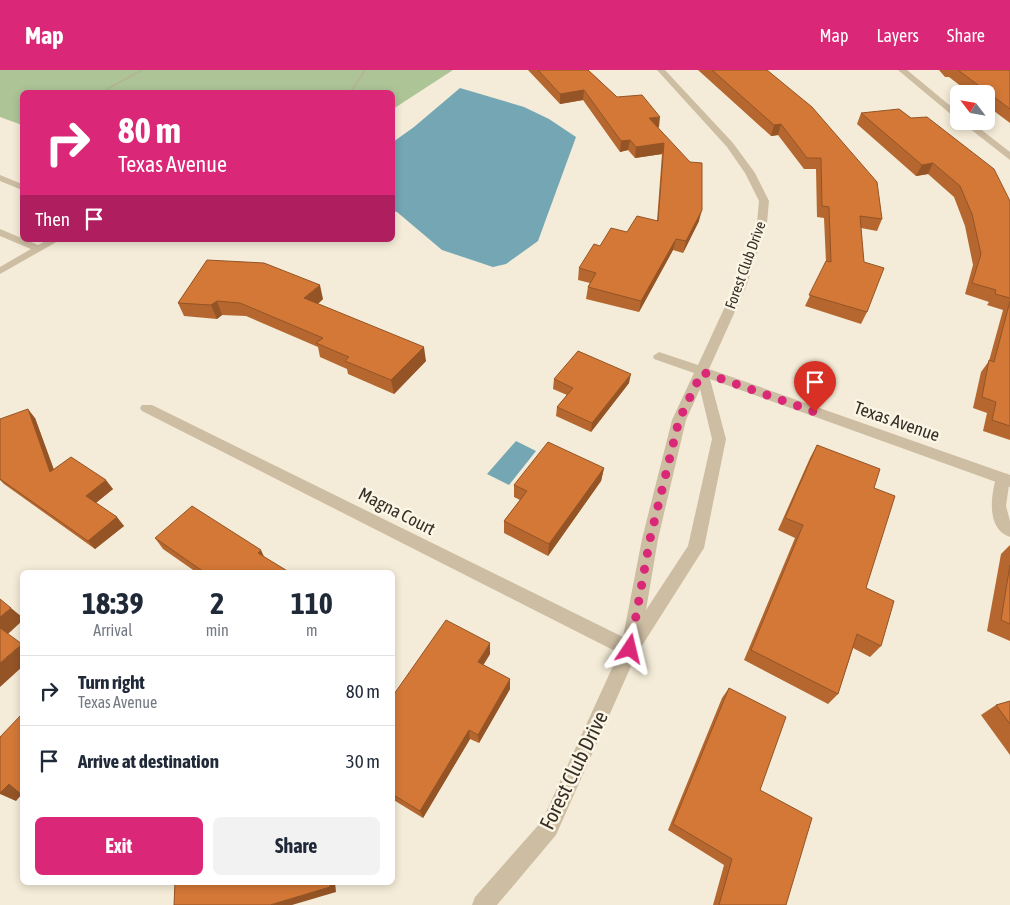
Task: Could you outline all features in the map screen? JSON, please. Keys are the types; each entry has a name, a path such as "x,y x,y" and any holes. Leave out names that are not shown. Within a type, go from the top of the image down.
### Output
{"street":[{"name":"Forest Club Drive","path":"630,649 650,539 679,420 740,287 762,223 764,201 750,173 730,144 661,70"},
{"path":"902,70 950,110"},
{"path":"976,130 1010,157"},
{"name":"Texas Avenue","path":"659,356 1006,480"},
{"name":"Forest Club Drive","path":"484,905 549,828 630,649 696,548 719,438 702,372"},
{"name":"Magna Court","path":"147,408 630,649"}],"lane":[{"path":"0,178 20,186"},
{"path":"0,232 20,241"},
{"path":"22,242 38,249"},
{"path":"0,271 51,242"},
{"path":"1006,480 998,501 1000,517 1010,531"}],"path":[{"path":"106,90 142,70"},
{"path":"352,90 365,70"}],"green space":[{"path":"0,70 453,70 395,108 395,90 20,90 20,124 0,117"}],"water":[{"path":"460,88 524,107 549,119 576,137 538,241 506,264 493,267 442,250 395,212 395,141"},
{"path":"516,441 536,451 509,485 487,474"}],"building":[{"path":"538,70 588,70 617,97 642,95 660,117 649,118 690,162 702,163 702,210 686,241 676,239 641,301 588,287 596,273 579,268 594,244 600,246 611,228 627,232 637,216 658,221 664,143 636,147 630,140 621,141 584,90 560,94"},
{"path":"712,70 767,70 812,107 877,182 882,219 860,216 864,262 884,268 867,312 809,295 826,261 831,262 829,207 822,206 821,158 807,158 781,124 774,125"},
{"path":"958,70 1010,70 1010,109 995,98 995,85 978,85"},
{"path":"899,109 911,118 927,117 994,169 1010,201 1010,298 995,294 996,290 972,283 981,254 972,214 960,186 933,163 922,165 861,113"},
{"path":"207,260 264,263 320,285 304,298 424,347 391,380 345,361 349,357 316,343 323,338 240,303 217,301 211,305 178,303"},
{"path":"1010,301 1010,426 992,420 996,402 982,397 989,360 994,362"},
{"path":"578,351 631,374 592,423 557,407 573,388 554,379"},
{"path":"28,409 50,472 71,457 106,480 86,496 117,517 88,541 0,479 0,419"},
{"path":"548,442 604,468 549,544 504,521 527,491 514,485"},
{"path":"817,445 880,469 874,488 895,496 866,588 894,601 881,646 857,634 838,694 751,650 803,525 785,518"},
{"path":"192,506 261,550 258,553 286,570 201,570 155,538"},
{"path":"1010,565 1010,624 1001,620"},
{"path":"0,599 11,608 0,617"},
{"path":"446,620 490,643 478,662 510,679 478,735 469,730 420,811 395,796 395,693"},
{"path":"0,628 20,643 20,646 0,663"},
{"path":"729,688 786,717 760,790 812,818 786,905 719,905 732,859 673,824"},
{"path":"1010,701 1010,724 996,705"},
{"path":"20,716 20,793 9,784 0,793 0,737"},
{"path":"175,885 330,885 330,887 270,905 174,905"}],"route":[{"path":"630,649 650,539 679,420 702,372 815,412"}]}
